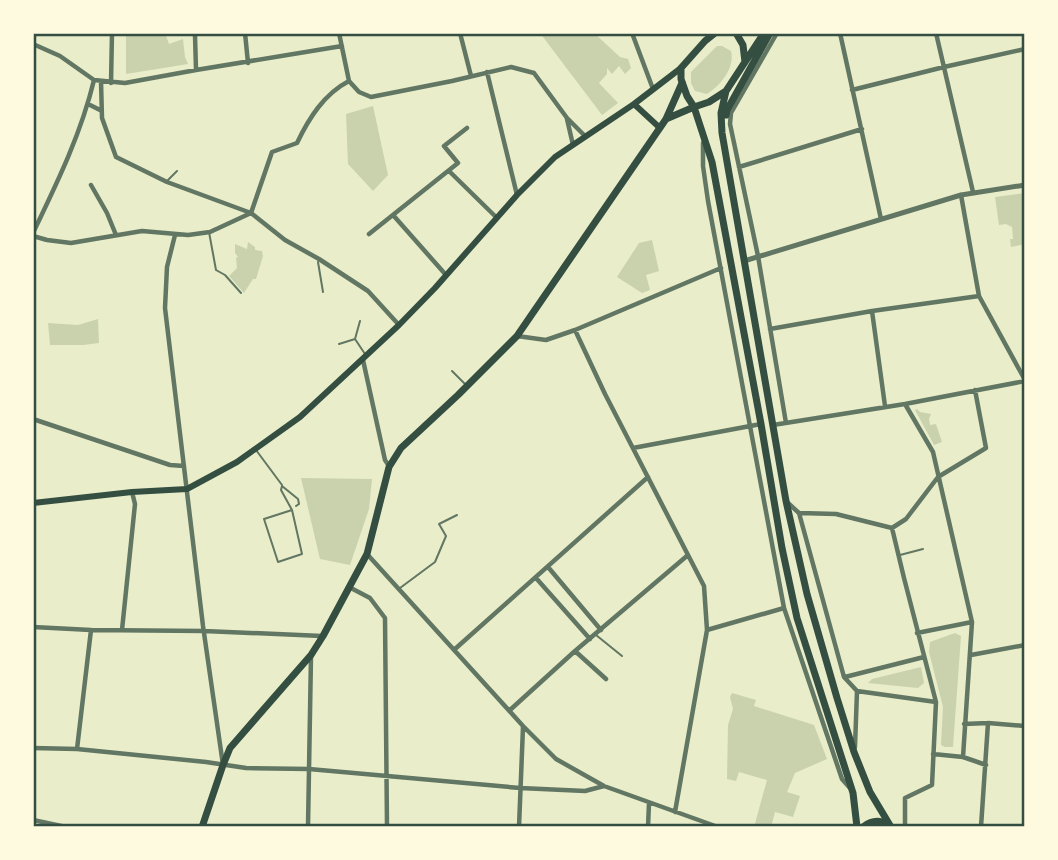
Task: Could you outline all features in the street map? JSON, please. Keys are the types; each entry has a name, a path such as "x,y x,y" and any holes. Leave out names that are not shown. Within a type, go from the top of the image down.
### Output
{"main road":[{"path":"736,33 743,45 746,62"},
{"path":"666,119 709,102 726,91 764,33"},
{"path":"722,133 727,110 770,33"},
{"path":"33,503 187,489 237,462 300,417 399,325 555,157 634,104 681,68 713,34"},
{"path":"681,68 682,83 694,107 712,162 797,618 853,793 857,827"},
{"path":"202,827 230,748 311,655 367,554 389,467 401,448 517,336 666,119 682,83"},
{"path":"726,91 722,133 786,501 807,594 836,698 870,793 889,827"},
{"path":"634,104 660,128"},
{"path":"863,827 878,821 889,827"}],"street":[{"path":"111,83 112,33"},
{"path":"244,33 248,63"},
{"path":"339,33 349,81 359,92 371,97 512,67 534,73 567,118 585,136"},
{"path":"460,33 471,76"},
{"path":"632,33 653,89"},
{"path":"777,33 730,113 730,124 758,256 786,423"},
{"path":"840,33 881,219"},
{"path":"936,33 973,192"},
{"path":"195,35 196,70"},
{"path":"33,44 60,56 94,80 111,83 125,83 342,46"},
{"path":"852,90 1025,49"},
{"path":"486,72 517,195"},
{"path":"94,80 64,168 33,235 71,243 142,231 175,235 209,232 251,213 272,152 297,143 311,116 337,87 349,81"},
{"path":"101,81 100,110 116,157 167,182 251,213 285,240 368,291 399,325"},
{"path":"88,104 100,110"},
{"path":"567,118 573,145"},
{"path":"369,234 458,163 444,146 467,128"},
{"path":"739,167 862,129"},
{"path":"703,137 703,166 784,608 842,779 853,793"},
{"path":"449,171 497,218"},
{"path":"91,185 117,235"},
{"path":"744,261 961,195 1025,185"},
{"path":"773,425 905,404 1025,380 979,296 961,195"},
{"path":"393,215 446,275"},
{"path":"175,235 167,267 165,308 223,765"},
{"path":"517,336 546,340 721,268"},
{"path":"770,329 979,296"},
{"path":"872,311 886,406"},
{"path":"575,330 704,586 707,629 675,812"},
{"path":"364,357 389,467"},
{"path":"799,513 836,514 892,528 906,519 938,477 986,448 975,390"},
{"path":"905,404 933,452 972,622 963,757"},
{"path":"33,418 170,465 184,466"},
{"path":"633,448 761,424"},
{"path":"455,649 648,477"},
{"path":"122,630 135,503 132,492"},
{"path":"786,501 799,513 844,677 857,691 936,702"},
{"path":"892,528 936,702 932,785 905,798 905,827"},
{"path":"367,554 556,759 604,786 718,827"},
{"path":"510,710 688,555"},
{"path":"548,567 601,630"},
{"path":"536,578 590,639"},
{"path":"349,587 370,598 385,618 387,827"},
{"path":"707,629 784,608"},
{"path":"917,633 972,622"},
{"path":"33,627 323,636"},
{"path":"77,749 91,630"},
{"path":"971,655 1025,645"},
{"path":"575,651 606,679"},
{"path":"308,827 311,655"},
{"path":"844,677 924,657"},
{"path":"854,752 857,691"},
{"path":"981,827 988,723"},
{"path":"964,724 1025,726"},
{"path":"519,827 523,726"},
{"path":"33,748 77,749 246,768 309,769 520,788 585,791 604,786"},
{"path":"933,754 963,757 986,765"},
{"path":"649,803 649,827"},
{"path":"33,820 66,827"}],"lane":[{"path":"167,182 177,171"},
{"path":"209,232 216,270 225,275 241,293"},
{"path":"317,258 323,292"},
{"path":"360,321 355,339 364,357"},
{"path":"339,344 355,339"},
{"path":"452,370 466,385"},
{"path":"255,449 282,486 298,499 299,504 296,506"},
{"path":"282,486 281,490 292,510 302,554 278,562 264,519 292,510"},
{"path":"399,589 435,562 446,536 439,524 457,515"},
{"path":"899,555 923,549"},
{"path":"596,634 622,656"}],"green space":[{"path":"126,33 165,33 169,44 183,39 188,64 126,74"},
{"path":"540,33 594,33 620,57 628,59 631,68 625,74 619,66 612,74 607,68 607,74 599,83 618,103 602,115"},
{"path":"717,46 731,51 729,70 722,81 707,94 695,91 691,83 691,72"},
{"path":"373,106 388,175 373,191 348,164 346,114"},
{"path":"1025,193 1025,244 1011,247 1012,227 999,225 995,197"},
{"path":"652,240 659,271 646,275 650,290 642,293 617,277 639,243"},
{"path":"248,242 255,250 262,251 263,256 256,279 253,279 244,293 229,276 237,268 235,244 247,249"},
{"path":"98,319 99,343 50,345 48,323 78,325"},
{"path":"915,410 931,414 930,425 936,424 942,442 934,445"},
{"path":"301,478 372,479 369,509 350,565 320,559"},
{"path":"955,633 961,636 953,747 945,747 941,745 943,707 929,652 930,642"},
{"path":"921,667 924,683 918,688 868,683 872,679"},
{"path":"732,693 756,700 754,706 814,725 827,759 795,773 787,792 800,796 793,817 775,812 771,827 754,827 767,780 739,772 736,781 727,779 728,725 733,709 730,697"}]}
